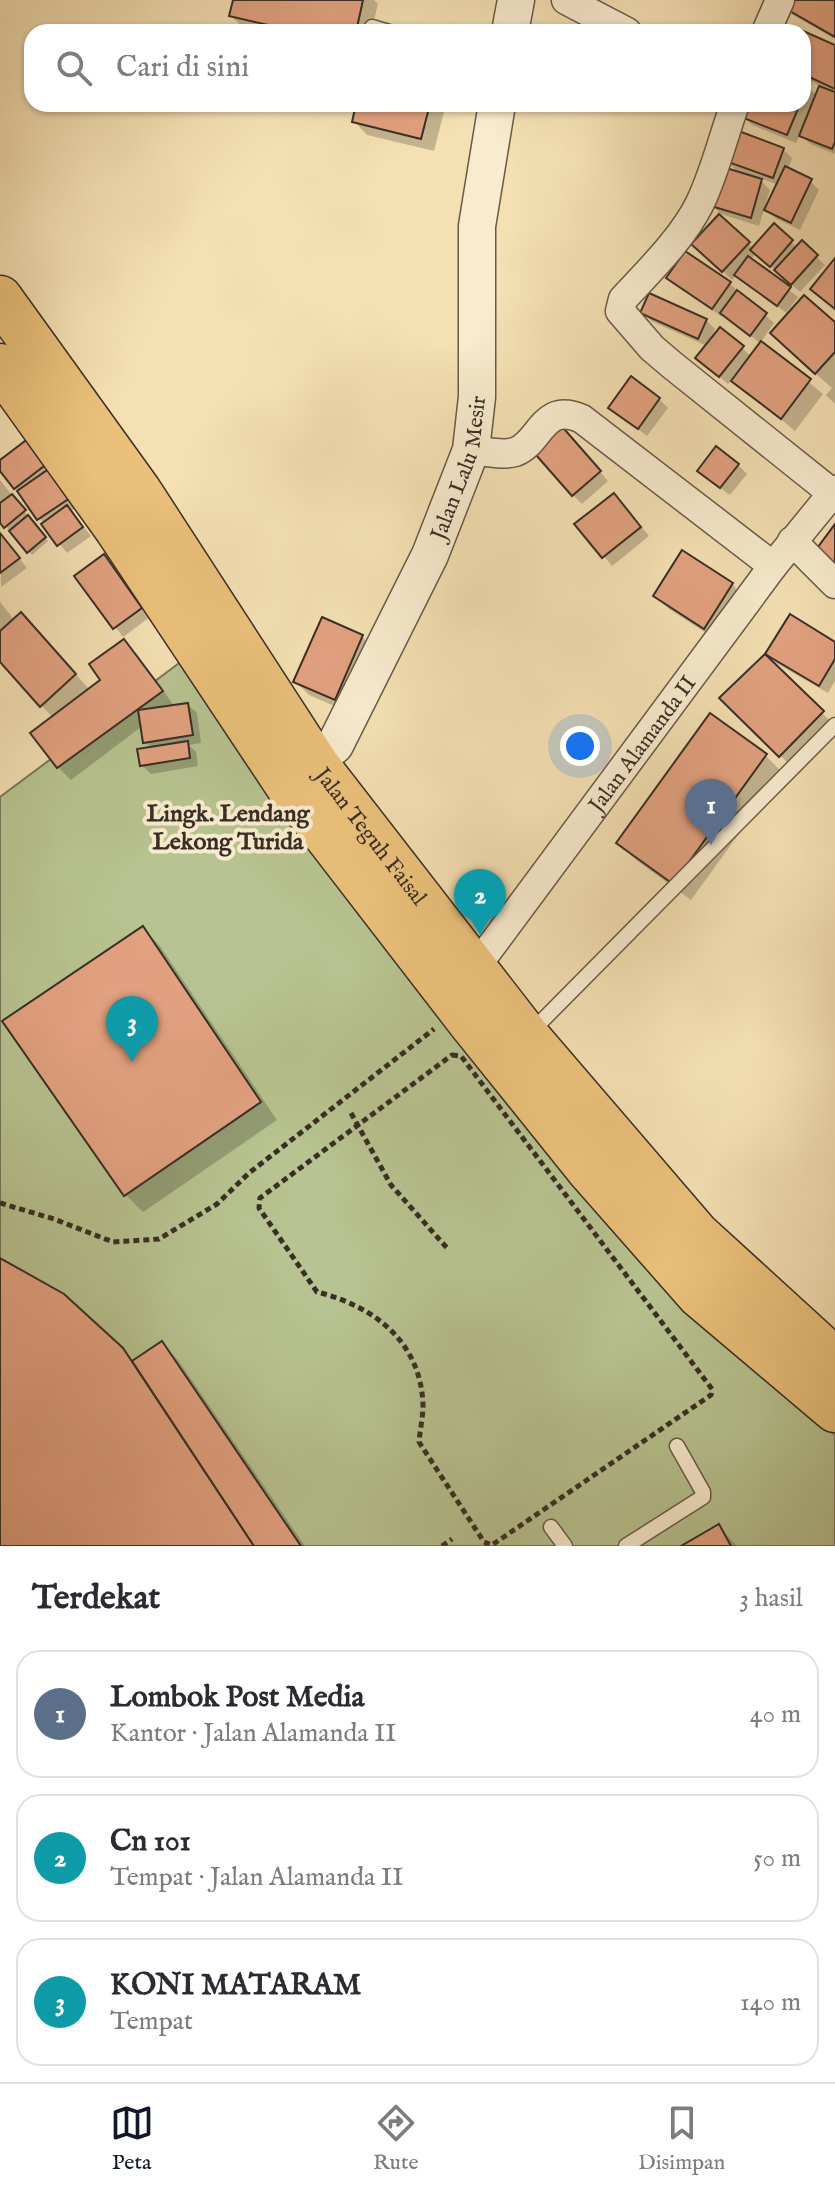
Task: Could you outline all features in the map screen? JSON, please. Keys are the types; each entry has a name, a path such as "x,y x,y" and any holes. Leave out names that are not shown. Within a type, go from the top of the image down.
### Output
{"highway":[{"name":"Jalan Teguh Faisal","path":"0,298 139,491 302,775"},
{"name":"Jalan Teguh Faisal","path":"0,366 117,529 461,990 606,1157 697,1234 835,1360"},
{"name":"Jalan Teguh Faisal","path":"461,990 527,1036 699,1295 835,1410"}],"street":[{"path":"512,24 516,0"},
{"path":"566,0 612,24"},
{"path":"770,24 780,0"},
{"name":"Jalan Lalu Mesir","path":"302,775 335,745 443,525 471,450 477,397 477,226 496,112"},
{"path":"733,112 700,203 683,232 623,299 620,311 652,348 672,365 834,492"},
{"path":"471,450 506,454 515,452 549,420 572,414 773,566"},
{"name":"Jalan Alamanda II","path":"461,990 773,566 834,492"},
{"path":"792,541 835,584"}],"lane":[{"path":"527,1036 835,725"},
{"path":"626,1546 703,1497 677,1446"},
{"path":"551,1527 565,1546"}],"path":[{"path":"0,1203 54,1219 113,1242 159,1239 217,1204 461,990"},
{"path":"452,1055 461,1056 712,1389 711,1395 492,1545 484,1542 419,1442 423,1406 419,1374 401,1340 372,1312 343,1298 317,1292 259,1208 260,1198 358,1124 452,1055"},
{"path":"351,1113 391,1185 447,1248"},
{"path":"442,1546 452,1539"}],"green space":[{"path":"186,658 666,1281 835,1435 835,1546 0,1546 0,797"}],"building":[{"path":"233,0 363,0 358,24 264,24 229,16"},
{"path":"785,0 835,0 835,37 781,6"},
{"path":"811,34 835,45 835,89 811,78"},
{"path":"819,86 835,92 835,142 832,149 799,136"},
{"path":"354,112 428,112 421,139 352,122"},
{"path":"743,112 797,112 787,135 741,117"},
{"path":"736,130 784,148 773,178 725,161"},
{"path":"785,166 812,179 791,223 764,210"},
{"path":"723,167 762,179 751,218 711,206"},
{"path":"719,214 750,242 722,272 691,244"},
{"path":"774,223 793,240 770,267 750,250"},
{"path":"802,240 818,255 791,285 774,270"},
{"path":"685,251 731,282 712,309 666,278"},
{"path":"748,256 791,287 777,306 734,275"},
{"path":"835,258 835,309 810,289"},
{"path":"737,290 767,313 750,336 720,313"},
{"path":"649,293 707,319 698,339 640,313"},
{"path":"804,295 835,322 835,352 815,374 770,333"},
{"path":"720,327 744,346 719,377 695,358"},
{"path":"761,341 811,379 781,419 731,381"},
{"path":"631,376 660,398 638,429 608,408"},
{"path":"558,422 601,471 572,496 529,447"},
{"path":"29,438 48,463 14,489 0,471 0,460"},
{"path":"716,446 739,464 720,488 697,471"},
{"path":"53,466 73,496 37,520 17,491"},
{"path":"614,493 641,527 602,558 574,524"},
{"path":"12,494 26,510 4,528 0,523 0,503"},
{"path":"67,505 83,527 57,546 41,524"},
{"path":"28,515 46,537 27,553 9,531"},
{"path":"835,524 835,573 812,555"},
{"path":"0,533 20,558 0,573"},
{"path":"682,550 733,583 704,629 653,596"},
{"path":"104,554 142,608 113,629 74,576"},
{"path":"21,612 76,674 40,707 0,662 0,631"},
{"path":"790,614 835,642 835,659 819,686 765,654"},
{"path":"322,617 363,635 335,700 293,682"},
{"path":"124,639 163,691 57,768 30,733 100,680 89,664"},
{"path":"765,654 824,711 779,757 719,698"},
{"path":"188,703 193,735 143,743 138,710"},
{"path":"710,713 767,754 673,884 616,843"},
{"path":"188,741 190,758 140,766 137,749"},
{"path":"143,926 261,1102 124,1196 2,1021"},
{"path":"0,1258 64,1294 123,1348 254,1546 0,1546"},
{"path":"162,1341 301,1546 254,1546 132,1361"},
{"path":"719,1524 731,1546 681,1546"}],"place":[{"name":"Lombok Post Media","path":"711,845"},
{"name":"Cn 101","path":"480,935"},
{"name":"KONI MATARAM","path":"132,1062"}],"district":[{"name":"Lingk. Lendang Lekong Turida","path":"228,827"}]}
